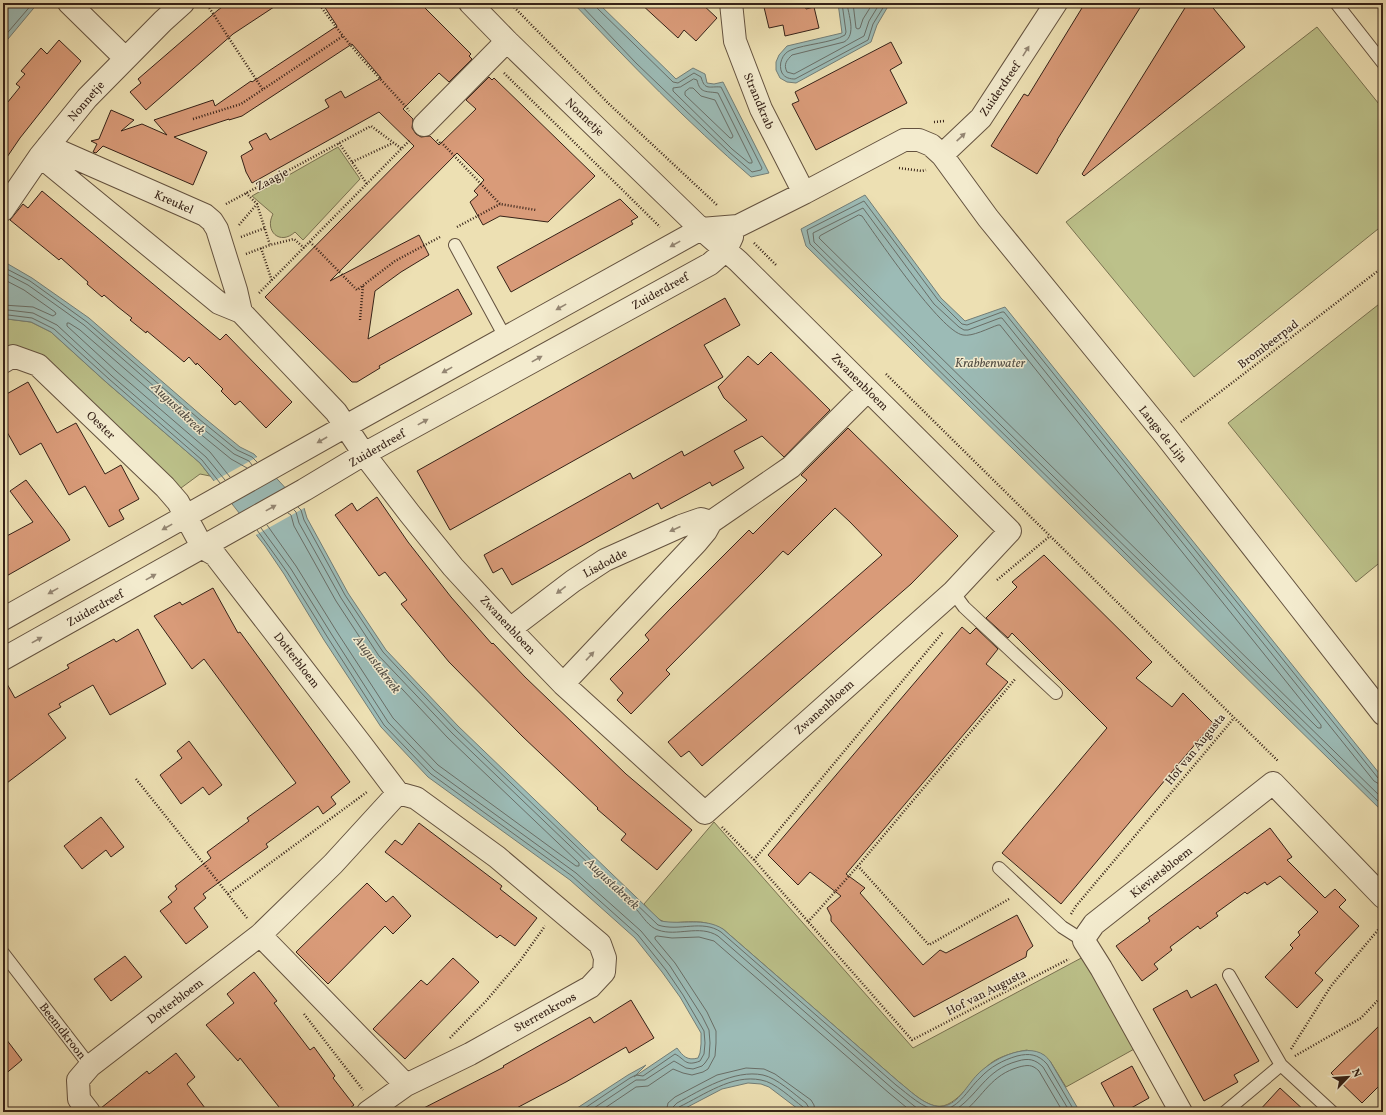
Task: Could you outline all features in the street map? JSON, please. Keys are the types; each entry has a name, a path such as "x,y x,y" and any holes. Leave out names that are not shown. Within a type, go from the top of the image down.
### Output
{"street":[{"path":"69,3 125,58"},
{"name":"Nonnetje","path":"3,210 44,151 87,98 125,58 183,3"},
{"name":"Nonnetje","path":"470,3 507,41 701,229 726,250"},
{"name":"Strandkrab","path":"732,3 735,41 761,110 804,193"},
{"name":"Zuiderdreef","path":"942,155 981,118 1056,3"},
{"path":"424,125 507,41"},
{"path":"3,619 505,337 701,229 738,226 904,140 919,140 932,145 942,155"},
{"path":"44,151 219,303 241,312 336,412 346,426"},
{"name":"Kreukel","path":"44,151 205,215 212,221 217,229 236,290 241,312"},
{"name":"Langs de Lijn","path":"942,155 988,218 1165,435 1383,714"},
{"name":"Zuiderdreef","path":"3,659 203,548 364,454 710,264 726,250 738,226"},
{"name":"Zwanenbloem","path":"346,426 364,454 410,514 448,561 510,629 563,684 705,813 958,599 1010,531 726,250"},
{"name":"Oester","path":"3,362 13,356 38,365 165,486 178,502 186,517"},
{"path":"563,684 696,543 711,522 791,468 868,390"},
{"path":"186,517 203,548"},
{"name":"Lisdodde","path":"510,629 573,581 605,560 694,521 701,519 711,522"},
{"name":"Dotterbloem","path":"90,1066 260,935 333,864 392,785 215,555 203,548"},
{"name":"Kievietsbloem","path":"1084,941 1094,924 1273,783 1383,897"},
{"name":"Sterrenkroos","path":"372,1109 406,1085 470,1054 590,988 604,972 605,958 600,944 497,857 416,798 392,785"},
{"path":"260,935 406,1085"},
{"path":"1084,941 1101,968 1182,1112"},
{"name":"Beemdkroon","path":"89,1112 79,1099 78,1080 90,1066"}],"lane":[{"path":"1336,3 1383,63"},
{"path":"455,245 505,337"},
{"path":"958,599 1056,693"},
{"path":"999,868 1062,927 1084,941"},
{"name":"Beemdkroon","path":"3,953 90,1066"},
{"path":"1229,975 1281,1065 1332,1112"},
{"path":"1225,1112 1281,1065"}],"path":[{"path":"206,3 262,90"},
{"path":"194,119 241,104 343,36"},
{"path":"490,58 662,230"},
{"path":"261,248 271,282 424,125"},
{"name":"Zaagje","path":"205,215 371,126 402,148"},
{"path":"339,143 367,184"},
{"path":"352,162 394,143"},
{"path":"246,193 257,204 270,245 294,239 304,248"},
{"path":"451,231 500,204"},
{"path":"310,242 357,290 395,261 444,234"},
{"name":"Brombeerpad","path":"1165,435 1383,267"},
{"path":"360,320 363,285"},
{"name":"Hof van Augusta","path":"705,813 754,860 912,1040 1069,959 1058,938 1062,927 1076,906 1234,718 1050,536 995,581"},
{"path":"754,860 958,599"},
{"path":"808,922 858,866 1027,665"},
{"path":"136,779 260,935"},
{"path":"228,894 392,785"},
{"path":"858,866 928,945 1023,891"},
{"path":"450,1038 486,1002 520,961 558,908"},
{"path":"1281,1065 1331,986 1383,924"},
{"path":"1281,1065 1361,1018 1383,994"},
{"path":"303,1013 372,1109"}],"green space":[{"path":"1317,27 1383,109 1383,225 1194,377 1066,222"},
{"path":"338,147 360,179 303,240 295,232 284,237 275,235 271,226 273,214 252,196"},
{"path":"1383,301 1383,560 1356,582 1228,423"},
{"path":"7,319 31,322 51,332 106,382 200,463 210,476 200,474 181,488 33,354 8,346 3,349 3,321"},
{"path":"714,822 913,1048 1085,956 1136,1048 1066,1087 1050,1061 1027,1050 1006,1055 987,1066 959,1097 951,1102 943,1106 935,1106 925,1102 899,1082 723,929 702,922 668,923 658,918 644,904"}],"water":[{"path":"3,3 38,3 3,45"},
{"path":"573,3 598,3 676,79 693,68 705,74 707,83 714,84 723,82 769,173 751,177 682,114"},
{"path":"838,3 890,3 877,25 871,42 796,83 787,82 780,78 776,70 776,62 779,55 787,46 842,33"},
{"name":"Krabbenwater","path":"865,195 941,298 965,321 1005,307 1383,778 1383,812 806,246 801,229"},
{"name":"Augustakreek","path":"3,263 8,264 32,278 89,318 202,416 240,447 254,454 304,508 307,518 348,593 386,650 458,726 661,921 701,922 716,925 723,929 899,1082 931,1105 944,1106 954,1102 983,1069 1009,1054 1027,1051 1044,1055 1050,1061 1080,1112 802,1112 769,1087 761,1084 748,1083 722,1089 678,1112 571,1112 646,1065 634,1077 677,1048 688,1058 698,1058 700,1053 701,1033 680,997 635,938 570,880 428,777 381,727 265,546 200,463 106,382 51,332 31,322 7,319 3,321"}],"pier":[{"path":"259,456 275,473 227,501 212,482"},
{"path":"291,490 306,507 254,536 240,518"}],"building":[{"path":"228,3 280,3 233,34 146,110 130,92 141,83 138,79"},
{"path":"322,3 420,3 471,54 469,56 472,59 449,82 439,73 403,109 413,119 412,128 416,134 421,137 430,136 439,145 476,109 466,100 489,77 492,80 494,78 595,176 548,222 500,216 483,225 470,202 478,195 474,191 484,180 457,153 330,281 419,235 429,255 401,272 375,291 368,339 458,289 472,314 379,366 380,368 357,382 352,382 265,297 414,146 379,112 252,183 246,172 241,156 253,149 249,142 266,133 270,140 329,107 325,100 341,91 345,98 381,78 352,44 242,116 174,137 207,152 193,185 103,146 96,153 93,152 97,144 91,141 99,139 111,110 134,120 121,131 142,124 167,135 154,120 213,100 215,106 337,26"},
{"path":"640,3 701,3 717,18 696,41 684,30 678,38"},
{"path":"763,3 804,3 806,9 814,7 819,28 785,36 783,25 769,28"},
{"path":"1085,3 1143,3 1037,174 991,146 1024,94 1028,96"},
{"path":"1188,3 1209,3 1245,47 1084,176 1082,174"},
{"path":"59,40 81,61 20,138 3,163 3,108 20,87 16,84 25,74 21,71 41,48 47,54"},
{"path":"891,42 902,63 890,70 907,103 816,150 792,104 799,101 795,92"},
{"path":"42,191 220,340 226,334 292,402 266,428 240,401 235,405 221,391 223,389 197,363 196,365 189,357 184,362 147,331 146,333 130,320 132,318 104,295 102,297 87,284 88,282 61,258 59,260 10,220 23,204 28,208"},
{"path":"620,199 638,217 631,221 633,224 511,292 497,267"},
{"path":"725,298 740,325 704,345 723,377 450,530 417,471"},
{"path":"771,352 830,410 784,457 762,436 734,451 744,468 712,486 710,482 661,509 658,503 512,585 502,568 493,573 484,555 630,473 633,479 682,451 684,456 747,420 724,398 718,387 748,356 758,365"},
{"path":"28,382 57,433 76,423 105,474 121,465 139,499 119,510 124,519 109,527 85,486 69,495 41,443 20,455 3,425 3,396"},
{"path":"848,428 958,536 911,584 702,766 689,751 681,757 668,742 882,555 835,508 788,555 783,551 666,670 670,674 631,714 617,700 623,693 610,679 649,640 645,635 669,610 749,530 753,534 807,480 801,475"},
{"path":"26,480 70,540 3,578 3,538 33,522 10,491"},
{"path":"377,497 408,542 451,597 492,644 493,643 525,677 626,774 692,830 657,870 621,840 626,834 597,809 598,808 522,736 449,662 401,604 407,600 385,572 379,576 335,515 352,503 357,511"},
{"path":"1044,555 1152,662 1136,678 1172,707 1183,693 1213,723 1061,904 1002,853 1107,728 1012,633 1008,638 986,618 1017,587 1012,582"},
{"path":"213,588 238,633 240,632 350,782 331,797 336,804 323,814 318,806 266,844 268,847 203,894 206,898 194,908 208,927 186,944 160,911 172,902 168,897 177,889 175,886 211,858 207,852 249,821 247,818 296,783 204,659 192,669 154,616 180,602 182,605"},
{"path":"962,627 970,634 976,628 998,649 986,664 1008,682 846,874 865,888 860,893 923,965 940,950 946,953 1017,915 1033,946 1027,951 1026,957 914,1017 831,921 831,916 827,908 841,896 810,872 798,885 768,855"},
{"path":"138,629 166,684 110,715 93,685 59,704 61,707 48,714 66,738 3,786 3,677 15,698 69,668 67,665 114,639 116,642"},
{"path":"189,741 222,785 209,795 203,787 181,804 160,775 182,758 177,751"},
{"path":"101,817 124,847 111,857 106,850 82,869 64,846"},
{"path":"419,823 502,886 500,889 537,918 515,946 500,935 497,938 385,852 395,840 402,845"},
{"path":"1270,828 1292,857 1287,860 1325,898 1335,889 1346,900 1339,907 1359,926 1315,973 1323,980 1297,1008 1265,977 1293,948 1290,945 1300,935 1298,932 1318,912 1280,876 1267,885 1265,882 1247,894 1245,892 1216,913 1218,916 1200,929 1198,926 1170,947 1172,950 1154,964 1158,969 1142,981 1116,946 1150,921 1148,918"},
{"path":"367,883 386,902 393,896 411,916 393,934 385,926 328,984 296,952"},
{"path":"125,956 142,977 111,1001 94,979"},
{"path":"453,958 479,982 405,1059 373,1029 421,980 427,985"},
{"path":"254,972 277,1001 274,1003 310,1050 314,1047 335,1076 333,1078 354,1105 345,1112 283,1112 240,1058 238,1061 206,1025 234,1003 227,994"},
{"path":"1216,984 1259,1061 1234,1075 1238,1082 1204,1101 1153,1009 1187,990 1191,998"},
{"path":"631,1000 654,1038 629,1053 626,1047 566,1082 509,1112 416,1112 504,1067 503,1066 590,1017 594,1023"},
{"path":"1383,1022 1383,1082 1362,1103 1331,1073"},
{"path":"3,1035 22,1060 3,1076"},
{"path":"176,1053 195,1077 187,1084 208,1112 101,1112 101,1108 147,1071 149,1074"},
{"path":"1132,1066 1149,1098 1124,1112 1117,1112 1101,1083"},
{"path":"1280,1088 1306,1112 1258,1112"}]}
